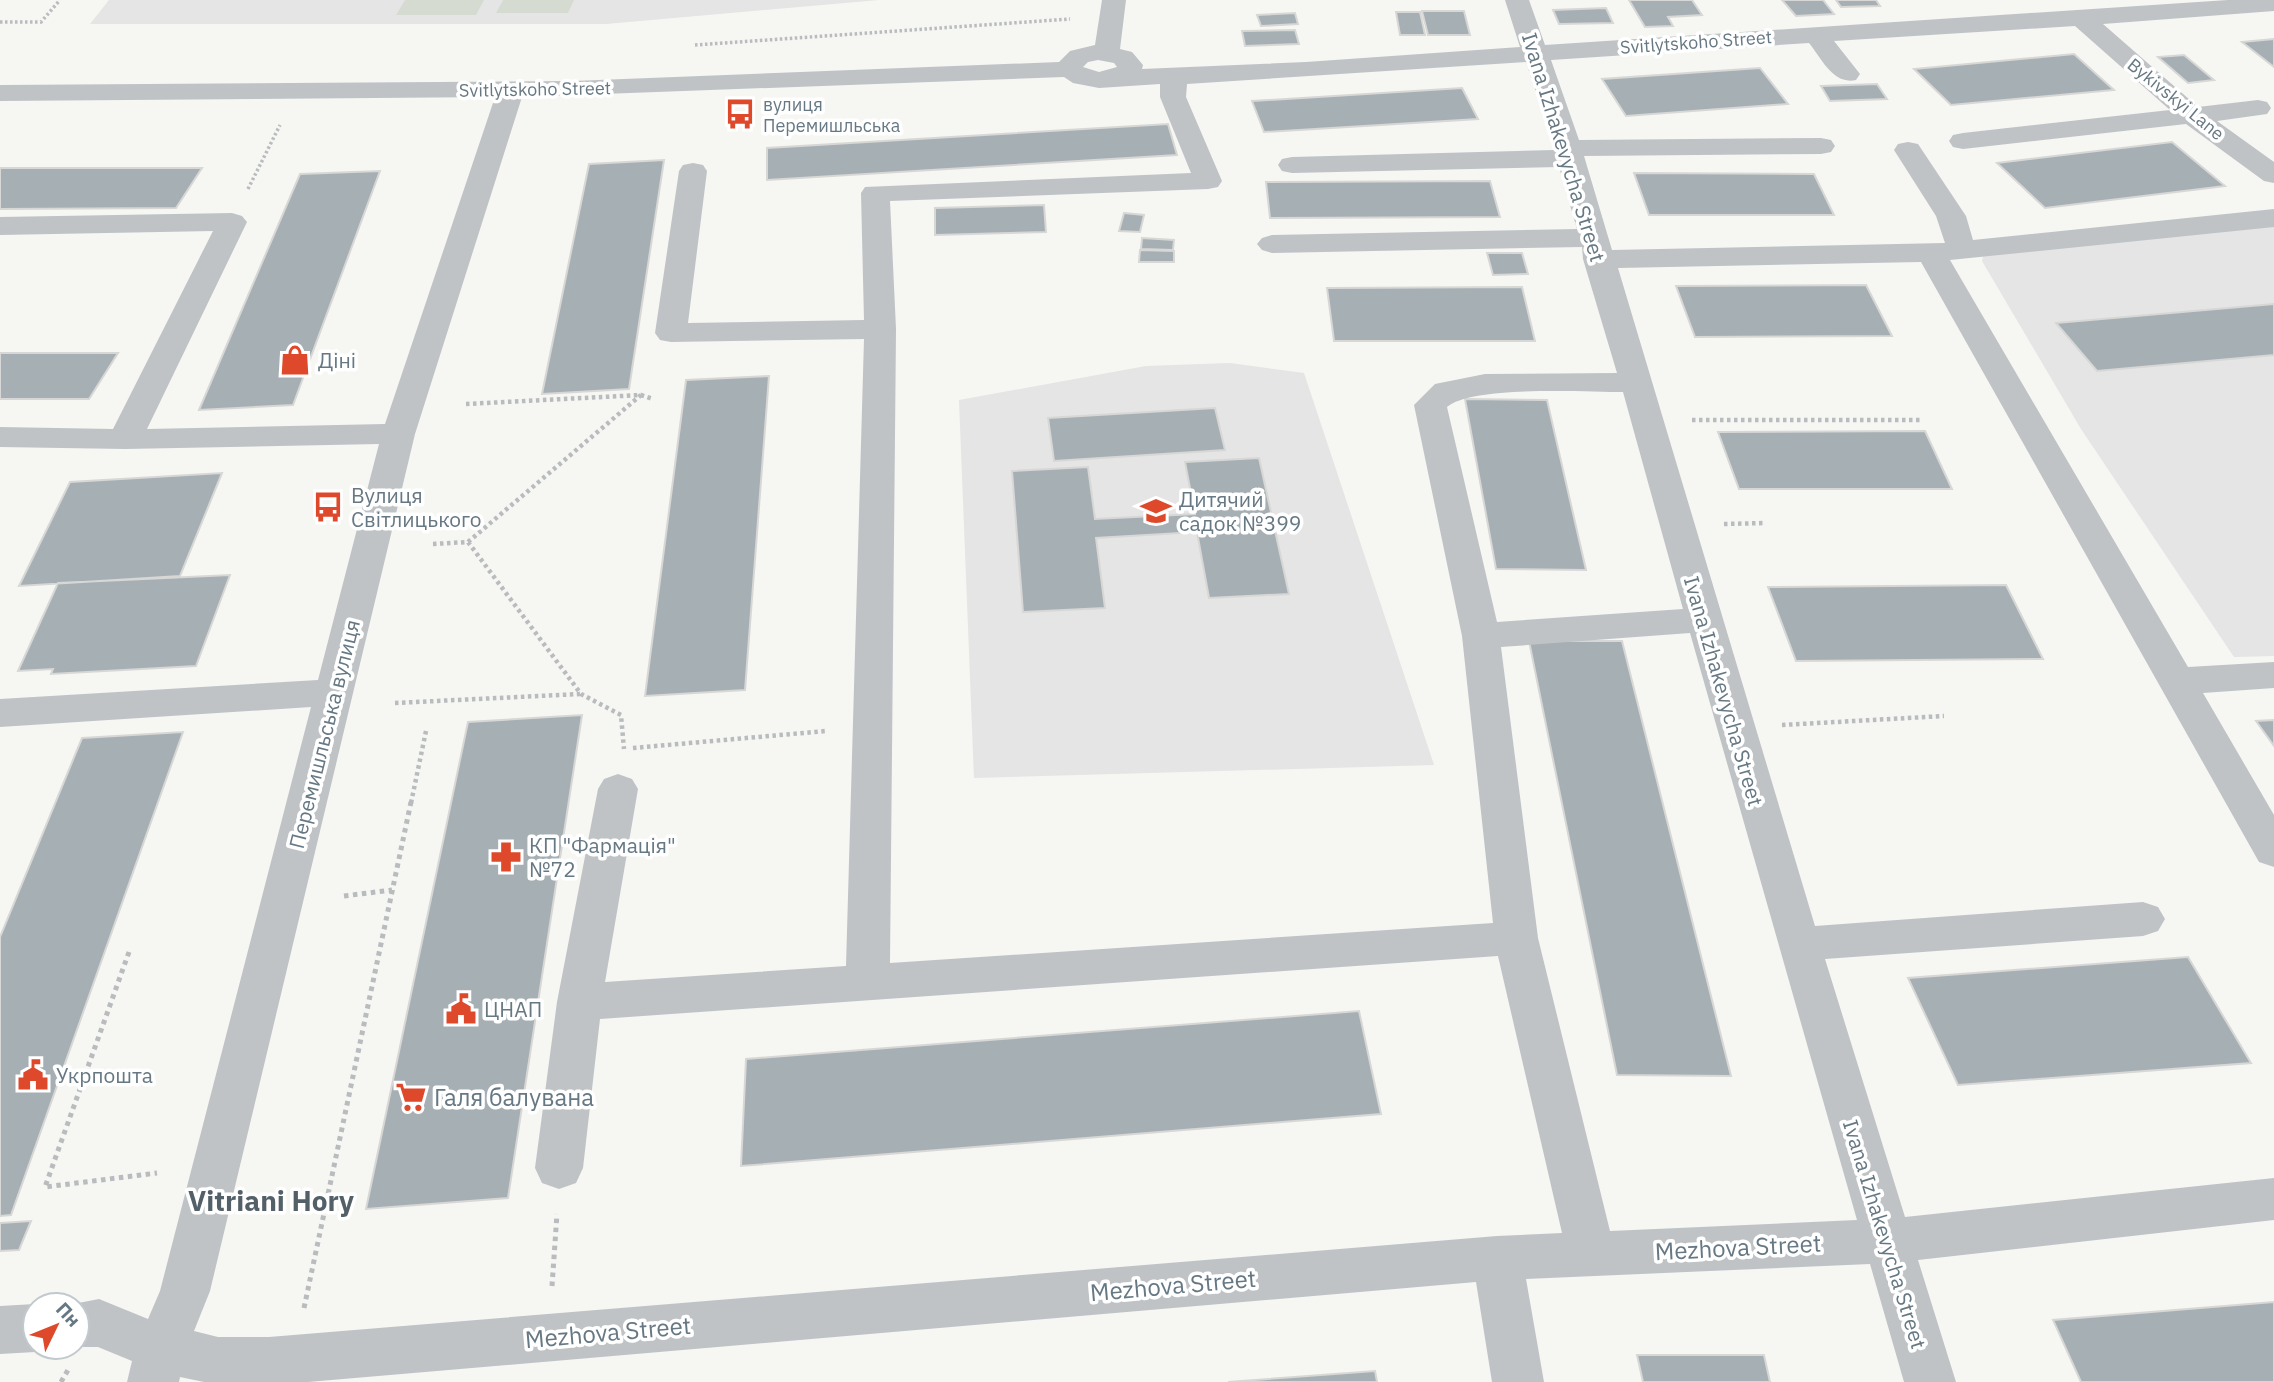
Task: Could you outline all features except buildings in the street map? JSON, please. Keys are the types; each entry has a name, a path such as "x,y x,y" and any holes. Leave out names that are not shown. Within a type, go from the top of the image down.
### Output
{"street":[{"path":"1107,52 1114,0"},
{"name":"Ivana Izhakevycha Street","path":"1517,0 1569,153 1886,1241 1930,1382"},
{"path":"1961,0 1986,26"},
{"name":"Svitlytskoho Street","path":"0,93 511,90 1070,69 1080,77 1089,79 1174,77 1815,34 1986,26 2274,4"},
{"name":"Bykivskyi Lane","path":"2082,19 2194,117 2274,175"},
{"path":"1815,34 1847,74"},
{"path":"1070,69 1070,64 1079,56 1107,52 1124,57 1130,65 1125,74 1118,77"},
{"path":"868,983 880,329 875,193 1208,181 1173,97 1174,77"},
{"name":"Перемишльська вулиця","path":"157,1365 185,1291 398,434 511,90"},
{"path":"1964,141 2258,108"},
{"path":"1292,165 1821,146"},
{"path":"1908,150 1951,216 1946,251 2175,681 2274,851"},
{"path":"693,171 671,333 880,329"},
{"path":"1272,244 1946,251 2274,218"},
{"path":"0,226 232,222 125,439"},
{"path":"1591,1253 1516,938 1481,636 1430,405 1446,391 1485,384 1634,382"},
{"path":"0,438 125,439 398,434"},
{"path":"1481,636 1704,620"},
{"path":"2175,681 2274,676"},
{"path":"0,713 335,692"},
{"path":"559,1168 579,1002 621,769"},
{"path":"1799,944 2143,919"},
{"path":"579,1002 1516,938"},
{"name":"Mezhova Street","path":"91,1324 99,1323 157,1365 269,1361 1497,1258 1886,1241 2274,1199"},
{"path":"1497,1258 1518,1382"},
{"path":"0,1331 21,1329"}],"path":[{"path":"0,22 41,22 60,0"},
{"path":"685,46 1079,18"},
{"path":"232,222 280,125 267,125"},
{"path":"466,404 641,395 653,399"},
{"path":"433,544 468,542 641,395"},
{"path":"1713,420 1923,420"},
{"path":"1712,525 1765,523"},
{"path":"468,542 581,694 621,715 621,769 872,727"},
{"path":"395,703 581,694"},
{"path":"1770,725 1944,716"},
{"path":"302,1316 426,731"},
{"path":"344,896 392,890"},
{"path":"129,952 45,1187 157,1173"},
{"path":"551,1295 556,1233"}],"shaded area":[{"path":"109,0 879,0 606,24 90,24"},
{"path":"405,0 484,0 476,15 396,15"},
{"path":"503,0 574,0 568,13 496,13"},
{"path":"2274,226 2274,656 2234,657 2081,429 1982,261 1984,252"},
{"name":"Дитячий садок №399","path":"1230,363 1304,373 1434,765 974,778 959,400 1146,366"}],"place":[{"name":"вулиця Перемишльська","path":"740,114"},
{"name":"Діні","path":"295,360"},
{"name":"Вулиця Світлицького","path":"328,507"},
{"name":"Дитячий садок №399","path":"1156,511"},
{"name":"КП \"Фармація\" №72","path":"506,857"},
{"name":"ЦНАП","path":"461,1009"},
{"name":"Укрпошта","path":"33,1075"},
{"name":"Галя балувана","path":"411,1097"}],"district":[{"name":"Vitriani Hory","path":"271,1200"}]}
